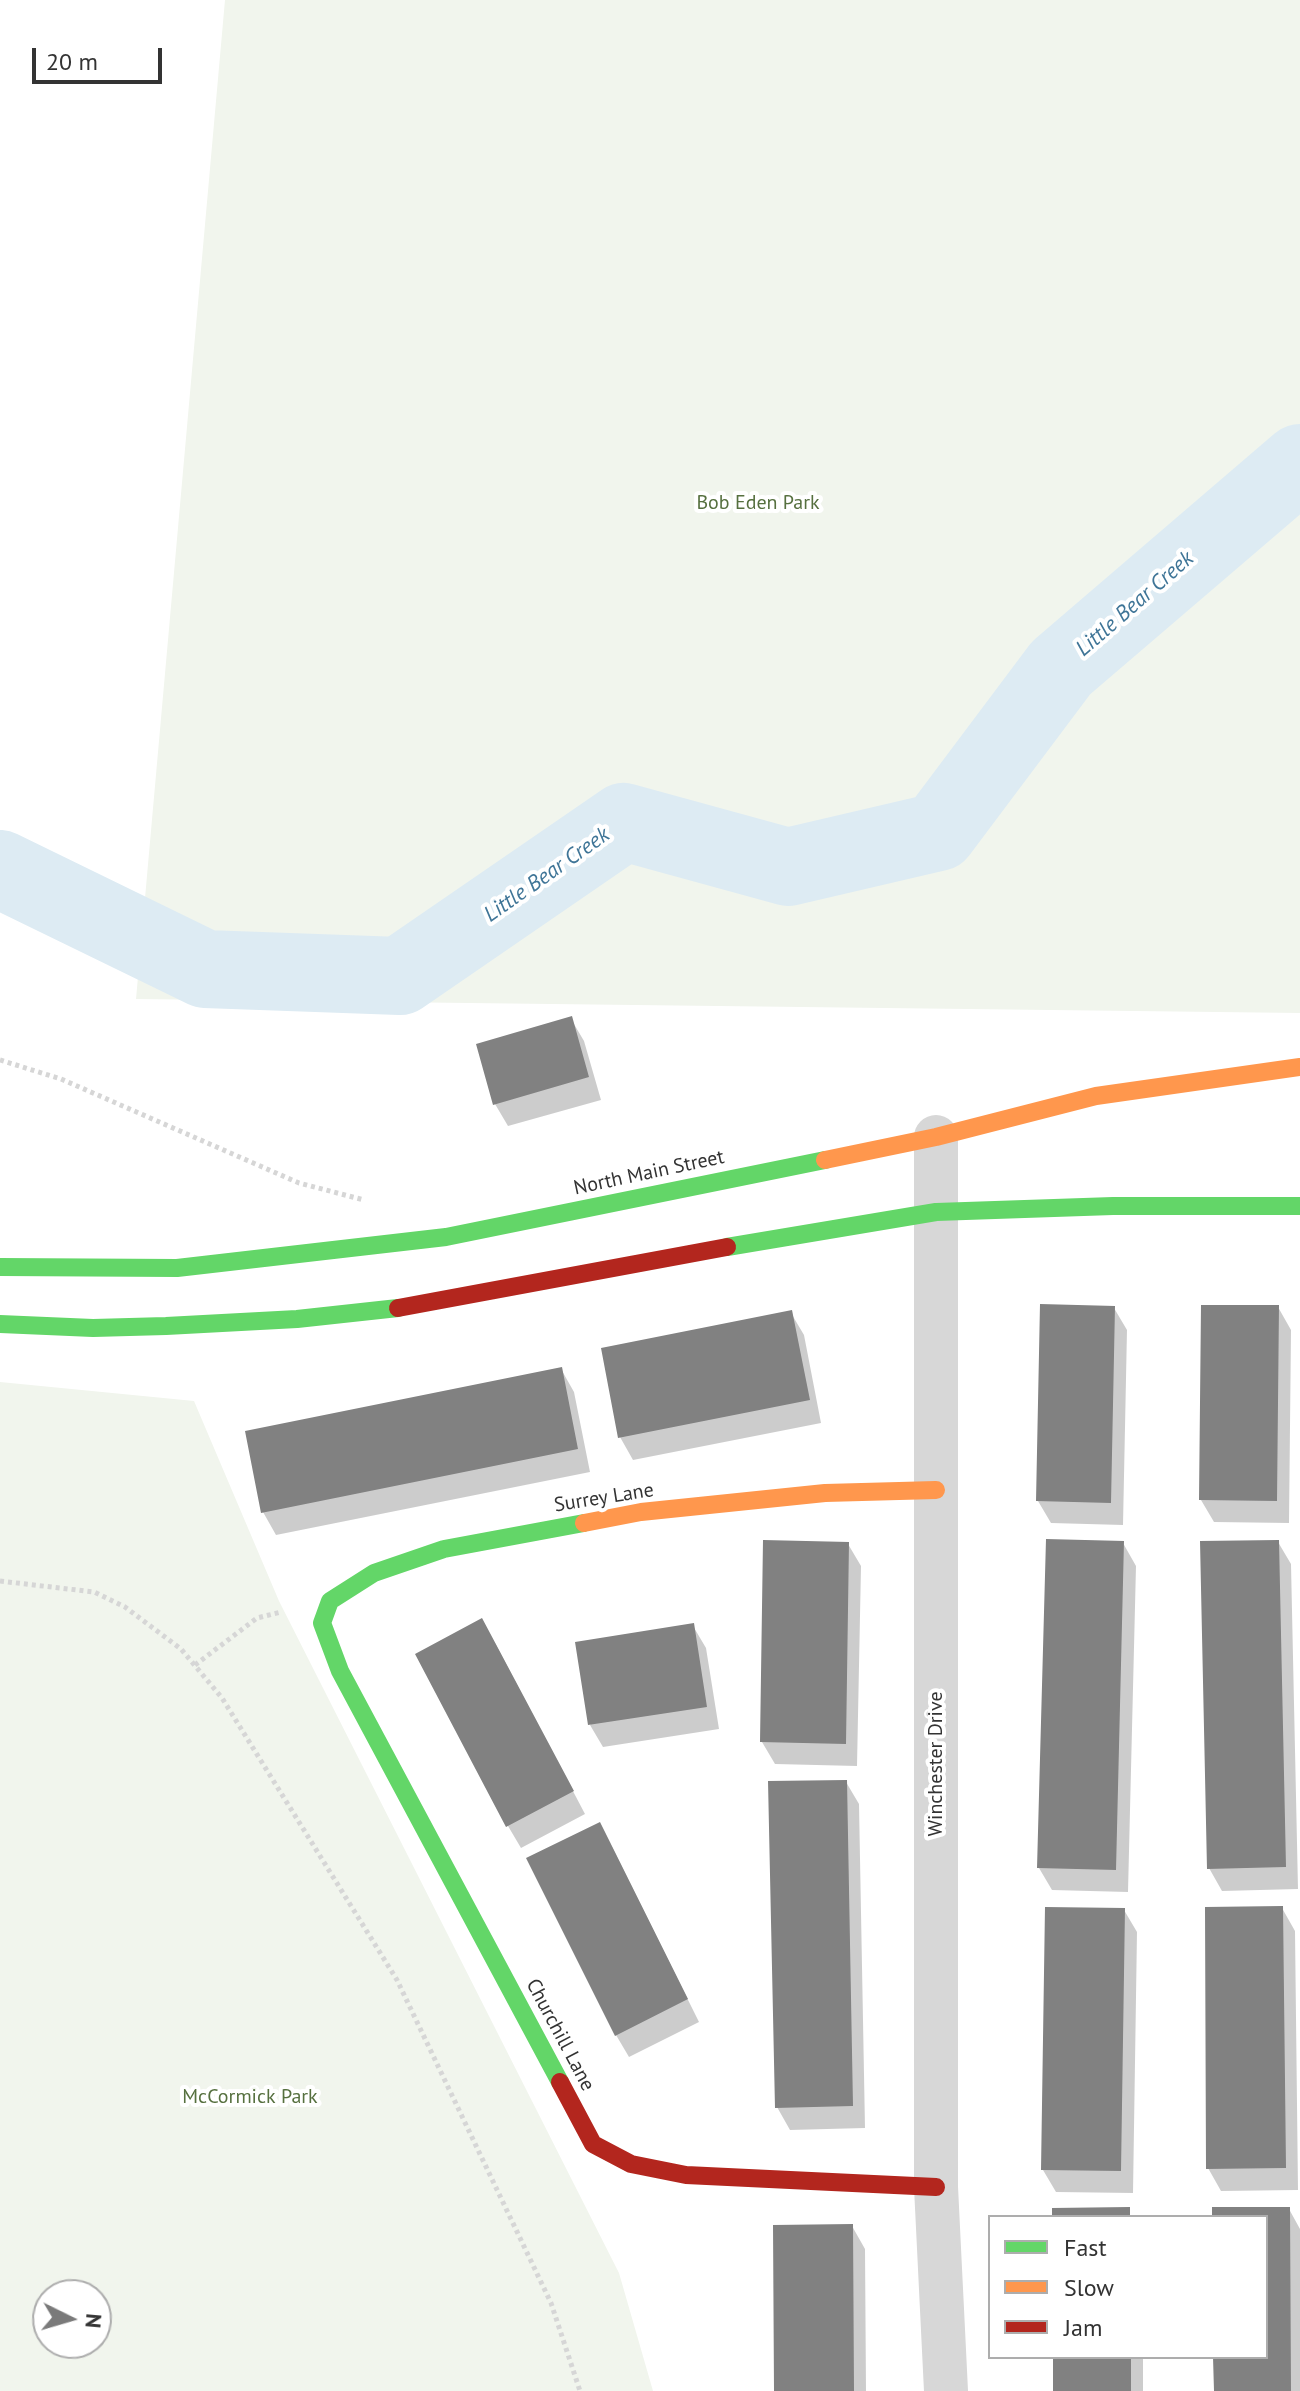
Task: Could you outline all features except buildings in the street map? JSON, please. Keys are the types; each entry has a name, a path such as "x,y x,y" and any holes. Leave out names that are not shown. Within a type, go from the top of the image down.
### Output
{"main road":[{"name":"North Main Street","path":"0,1267 177,1268 446,1237 936,1137 1096,1096 1300,1067"},
{"path":"0,1324 93,1328 166,1326 297,1319 420,1306 790,1235 936,1212 1113,1206 1300,1206"},
{"name":"Surrey Lane","path":"330,1601 374,1573 444,1549 641,1512 825,1493 936,1490"},
{"name":"Churchill Lane","path":"330,1601 322,1623 340,1671 593,2144 631,2164 686,2175 936,2187"}],"street":[{"name":"Winchester Drive","path":"936,1137 936,2187 946,2391"}],"path":[{"path":"0,1060 61,1079 299,1183 368,1201"},
{"path":"0,1581 94,1592 125,1607 181,1649 222,1698 397,1980 551,2303 580,2391"},
{"path":"195,1665 257,1618 330,1601"}],"green space":[{"name":"Bob Eden Park","path":"225,0 1300,0 1300,1013 136,999"},
{"name":"McCormick Park","path":"0,1382 194,1401 279,1601 619,2273 653,2391 0,2391"}],"waterway":[{"name":"Little Bear Creek","path":"0,869 205,969 400,976 624,822 788,867 938,832 1061,668 1300,463"}],"traffic: fast":[{"path":"0,1267 177,1268 446,1237 825,1160"},
{"path":"727,1247 936,1212 1113,1206 1300,1206"},
{"path":"0,1324 93,1328 166,1326 297,1319 398,1308"},
{"path":"560,2082 340,1671 322,1623 330,1601 374,1573 444,1549 584,1523"}],"traffic: slow":[{"path":"825,1160 936,1137 1096,1096 1300,1067"},
{"path":"584,1523 641,1512 825,1493 936,1490"}],"traffic: jam":[{"path":"398,1308 727,1247"},
{"path":"560,2082 593,2144 631,2164 686,2175 936,2187"}]}
